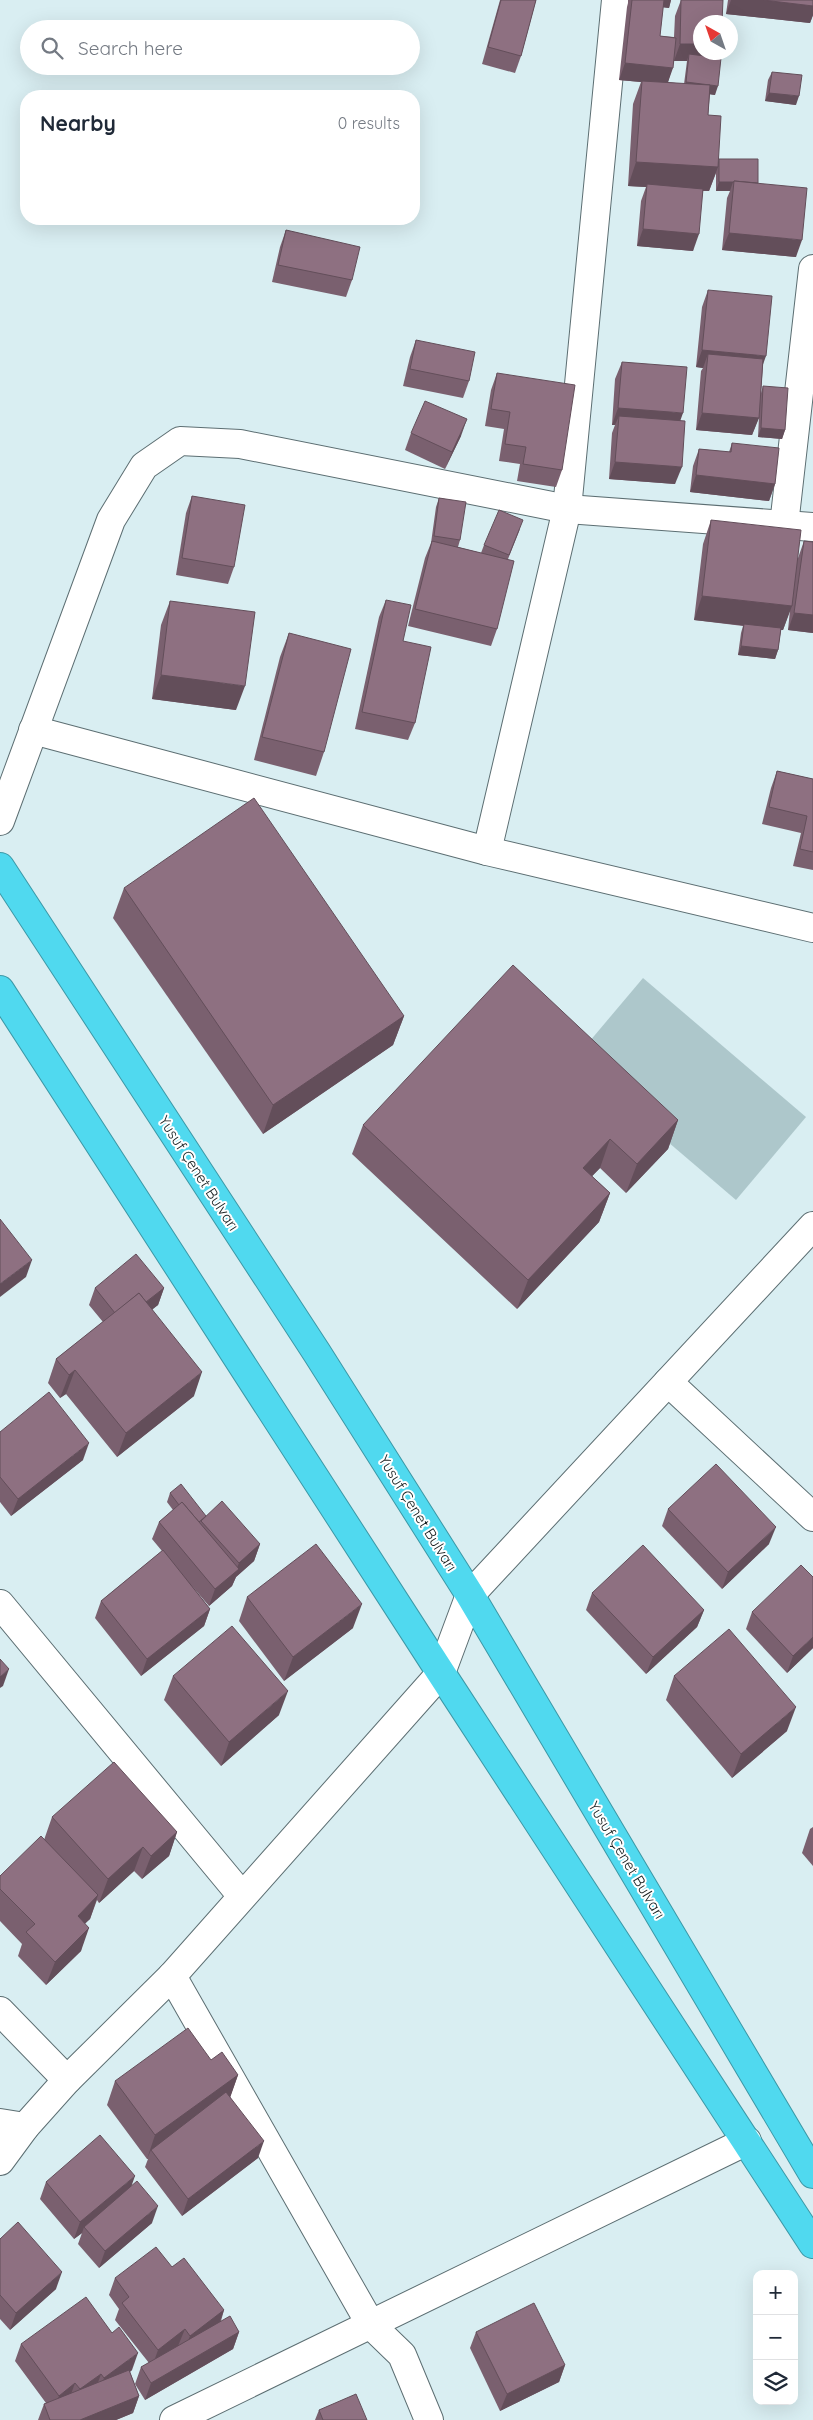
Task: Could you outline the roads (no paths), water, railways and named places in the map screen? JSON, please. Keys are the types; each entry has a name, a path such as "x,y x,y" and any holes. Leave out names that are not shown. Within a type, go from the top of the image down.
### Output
{"highway":[{"name":"Yusuf Çenet Bulvarı","path":"0,868 322,1362 470,1594 813,2174"},
{"path":"0,990 441,1673 813,2244"}],"street":[{"path":"487,851 568,509 616,0"},
{"path":"784,525 813,269"},
{"path":"0,821 111,520 144,466 180,441 240,444 568,509 813,527"},
{"path":"33,730 487,851 813,928"},
{"path":"0,2160 12,2125 67,2080 172,1976 441,1673 470,1594 813,1226"},
{"path":"668,1382 813,1517"},
{"path":"0,1604 242,1896"},
{"path":"172,1976 371,2325 402,2355 430,2420"},
{"path":"0,2011 67,2080"},
{"path":"174,2420 747,2141"}]}
